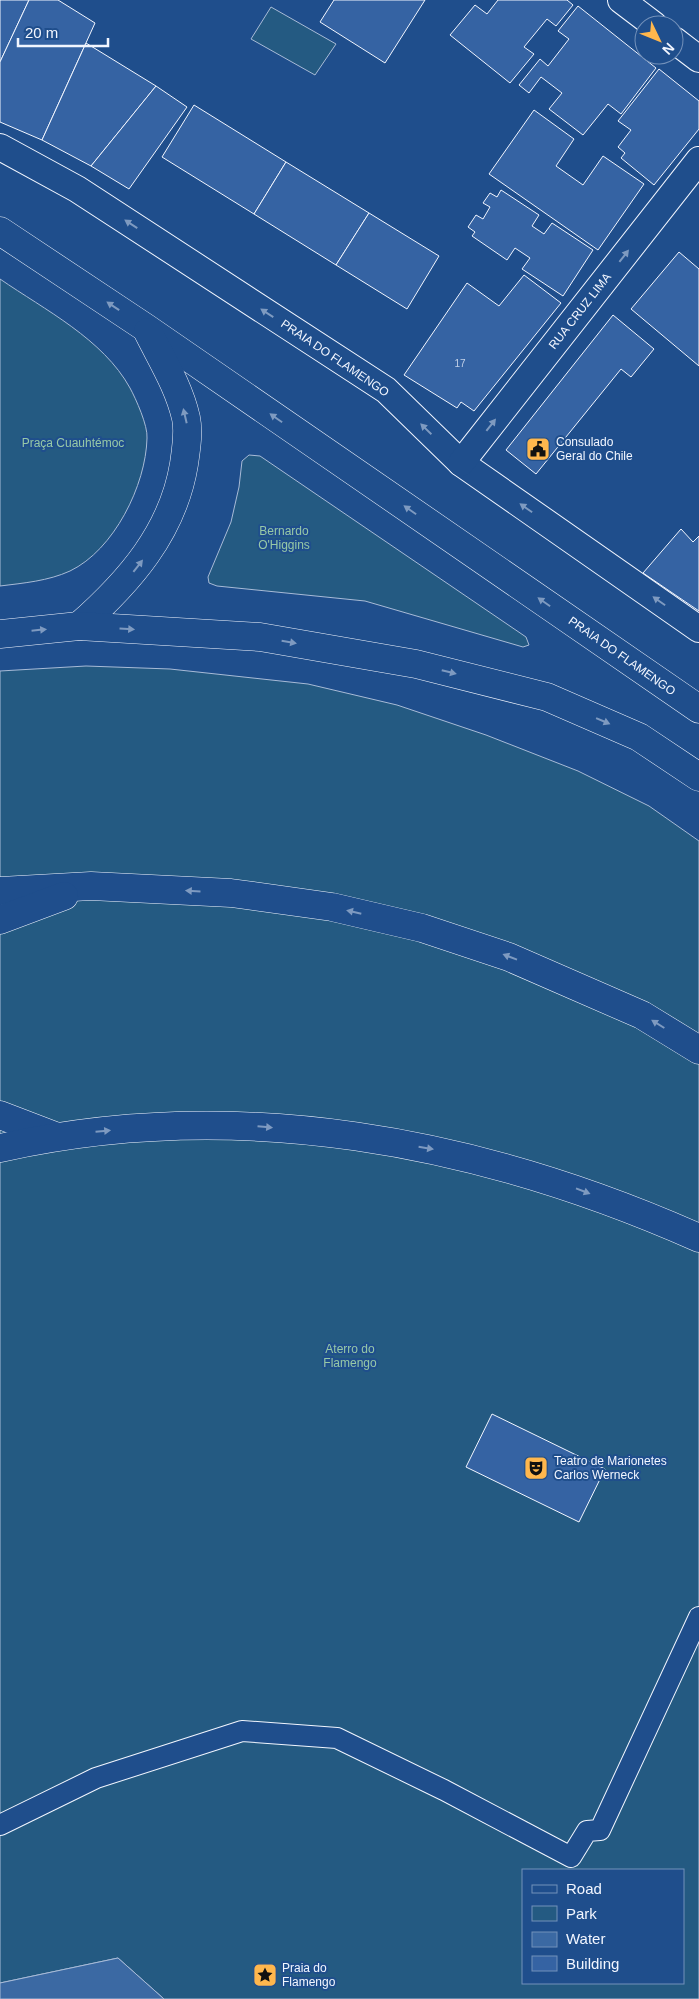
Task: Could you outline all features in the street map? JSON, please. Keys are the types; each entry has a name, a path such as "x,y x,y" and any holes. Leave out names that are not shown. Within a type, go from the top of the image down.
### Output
{"main road":[{"name":"PRAIA DO FLAMENGO","path":"0,231 146,328 699,709"},
{"path":"79,626 138,567 162,530 180,489 186,450 187,421 178,390 146,328"},
{"path":"0,634 79,626 260,637 416,664 547,697 639,737 699,777"},
{"path":"0,920 91,886"},
{"path":"0,891 91,886 231,892 332,907 422,928 509,957 642,1015 699,1050"},
{"path":"0,1115 54,1136"},
{"path":"0,1148 54,1136 177,1125 241,1124 330,1132 437,1150 569,1186 694,1235"}],"street":[{"path":"621,0 641,15"},
{"path":"684,48 699,59"},
{"name":"PRAIA DO FLAMENGO","path":"0,147 77,190 386,390 461,463 699,629"},
{"name":"RUA CRUZ LIMA","path":"461,463 699,160"},
{"path":"0,1825 96,1778 242,1731 337,1738 444,1790 571,1857 587,1831 600,1830 699,1617"}],"green space":[{"path":"271,7 336,44 315,75 251,39"},
{"name":"Praça Cuauhtémoc","path":"0,279 72,327 105,355 130,388 144,420 147,438 141,476 134,495 125,514 100,548 86,561 70,571 36,581 0,586"},
{"name":"Bernardo O'Higgins","path":"249,455 260,456 526,637 529,645 523,647 365,601 217,586 209,583 208,577 231,522 239,487 242,461"},
{"name":"Aterro do Flamengo","path":"86,666 170,669 308,684 397,705 486,735 578,771 649,806 699,841 699,1999 164,1999 118,1958 0,1983 0,671"}],"water":[{"path":"118,1958 164,1999 0,1999 0,1983"}],"building":[{"path":"0,0 29,0 0,62"},
{"path":"29,0 58,0 95,23 42,140 0,122 0,62"},
{"path":"334,0 425,0 385,63 320,22"},
{"path":"498,0 567,0 573,5 556,26 547,19 524,47 534,54 510,83 450,35 475,5 487,14"},
{"path":"578,6 634,51 634,65 652,65 656,68 621,114 608,104 583,135 549,109 562,93 541,77 529,93 519,85 540,59 548,66 569,39 558,31"},
{"path":"86,43 156,86 91,166 42,140"},
{"path":"659,69 699,101 699,129 654,185 621,158 625,153 618,147 631,130 618,121"},
{"path":"156,86 187,107 129,189 91,166"},
{"path":"194,105 286,162 254,214 162,157"},
{"path":"534,110 574,139 556,166 583,185 603,156 644,184 598,250 489,174"},
{"path":"286,162 369,213 336,265 254,214"},
{"path":"501,190 539,215 532,226 544,234 552,223 593,250 563,296 522,269 530,258 515,248 507,260 472,236 475,232 468,227 476,215 483,219 490,207 483,203 490,193 497,197"},
{"path":"369,213 439,256 407,309 336,265"},
{"path":"679,252 699,269 699,366 631,309"},
{"path":"524,275 561,303 474,411 461,402 457,408 404,375 467,283 499,306"},
{"path":"613,315 654,349 631,377 621,369 536,474 506,450"},
{"path":"681,529 693,542 699,536 699,611 643,573"},
{"name":"Teatro de Marionetes Carlos Werneck","path":"492,1414 605,1469 579,1522 466,1467"}],"place":[{"name":"Consulado Geral do Chile","path":"538,449"},
{"name":"Teatro de Marionetes Carlos Werneck","path":"536,1468"},
{"name":"Praia do Flamengo","path":"265,1975"}]}
